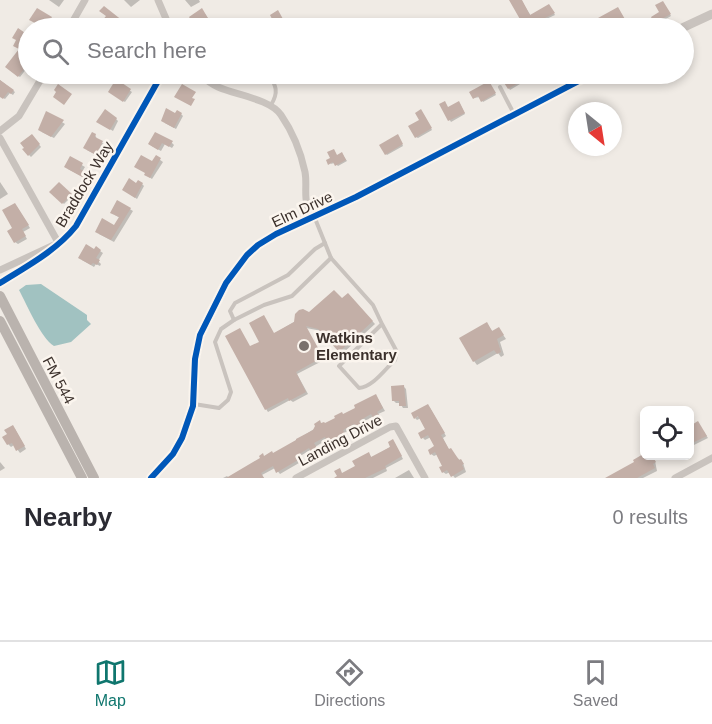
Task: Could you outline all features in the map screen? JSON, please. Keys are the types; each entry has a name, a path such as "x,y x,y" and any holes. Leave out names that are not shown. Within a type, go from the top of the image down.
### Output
{"main road":[{"name":"FM 544","path":"0,296 35,368 94,478"},
{"name":"FM 544","path":"1,325 82,478"}],"street":[{"path":"75,18 85,0"},
{"path":"158,0 166,18"},
{"path":"694,22 712,14"},
{"path":"0,131 19,116 38,84"},
{"name":"Braddock Way","path":"0,283 59,244 76,226 156,84"},
{"path":"214,84 271,105 281,114 294,139 305,175 306,200 309,211 314,216"},
{"name":"Elm Drive","path":"151,478 173,454 189,420 193,404 197,345 212,308 238,265 258,244 356,197 574,84"},
{"path":"0,138 59,244"},
{"name":"Braddock Way","path":"0,270 59,244"},
{"path":"1,325 13,321"},
{"name":"Landing Drive","path":"296,478 390,427 396,426 425,478"},
{"path":"675,478 712,458"}],"lane":[{"path":"271,105 277,95 274,84"},
{"path":"500,87 515,114"},
{"path":"314,216 331,258 373,305 397,352 397,356 370,384 359,388 339,366 382,324"},
{"path":"234,320 230,311 235,303 288,275 315,249 326,243"},
{"path":"193,404 219,408 228,400 231,392 215,342 221,329 264,305 292,296 331,258"}],"water":[{"path":"41,284 87,315 87,320 91,324 71,342 54,346 49,342 19,290 26,285"}],"building":[{"path":"509,0 522,0 530,15 549,4 555,13 545,18 519,18"},
{"path":"663,1 671,14 663,18 652,18 659,12 655,5"},
{"path":"104,6 119,18 104,18 106,16 99,11"},
{"path":"618,7 624,18 598,18"},
{"path":"37,8 52,17 51,18 30,18"},
{"path":"202,8 208,18 190,18"},
{"path":"278,10 282,18 272,18 270,15"},
{"path":"18,28 18,48 13,46 16,40 12,38"},
{"path":"18,50 18,77 5,67"},
{"path":"0,80 14,90 11,94 8,92 3,99 0,97"},
{"path":"58,84 72,94 64,105 53,97"},
{"path":"113,84 124,84 131,89 123,102 108,92"},
{"path":"182,84 196,92 191,106 174,97"},
{"path":"484,84 491,84 496,93 481,102 478,96 473,99 469,92"},
{"path":"505,84 516,84 508,89"},
{"path":"445,101 448,107 459,101 465,113 448,121 439,104"},
{"path":"166,108 175,113 177,110 182,113 174,128 161,121"},
{"path":"105,109 117,118 110,130 96,122"},
{"path":"421,109 432,128 415,138 408,126 419,120 415,113"},
{"path":"46,111 64,120 51,137 38,130"},
{"path":"92,132 96,134 95,137 103,141 96,155 83,148"},
{"path":"155,132 173,141 169,147 162,143 158,150 148,144"},
{"path":"32,134 40,144 28,156 20,143"},
{"path":"398,134 403,144 385,155 379,145"},
{"path":"334,149 337,155 342,152 346,160 335,166 333,162 328,165 326,160 330,158 327,152"},
{"path":"141,155 152,161 156,155 161,158 150,178 134,167"},
{"path":"70,156 83,163 80,169 87,173 84,178 64,167"},
{"path":"129,178 136,183 138,180 143,183 135,198 122,190"},
{"path":"59,182 72,194 62,204 49,192"},
{"path":"117,200 131,208 111,240 95,232 102,218 114,225 119,217 110,213"},
{"path":"15,203 29,225 22,229 26,236 14,243 7,231 12,228 2,210"},
{"path":"86,244 94,249 96,246 101,250 96,258 100,260 97,265 93,263 91,265 78,258"},
{"path":"334,290 342,298 348,293 373,321 339,352 318,329 306,326 323,357 296,372 306,392 265,410 225,336 240,328 250,346 259,342 249,323 264,315 274,333 294,322 295,314 299,310 309,312"},
{"path":"487,322 492,331 499,327 504,335 497,339 501,352 497,354 494,350 473,362 459,338"},
{"path":"404,385 406,406 399,406 399,401 392,401 391,386"},
{"path":"376,394 383,408 377,412 380,416 374,419 371,414 359,421 362,426 357,429 354,424 343,430 346,435 329,444 325,437 314,443 318,450 312,453 309,448 296,456 298,460 276,473 273,466 261,473 264,478 226,478 260,458 259,456 263,453 264,456 272,451 273,453 313,430 314,424 320,420 321,423 325,423"},
{"path":"428,404 445,433 441,435 449,449 451,448 464,464 462,465 464,469 451,477 447,470 442,473 439,467 442,466 435,452 430,455 428,450 434,446 428,435 421,439 418,433 425,429 418,416 414,419 411,413"},
{"path":"698,421 707,436 694,442 694,424"},
{"path":"13,425 25,446 16,451 12,443 7,445 2,437 7,434 4,430"},
{"path":"393,439 402,456 385,466 386,468 365,478 334,478 337,476 334,471 340,468 342,473 355,466 352,461 369,452 371,457 390,447 388,442"},
{"path":"640,456 640,460 655,460 656,462 653,464 655,468 637,478 605,478 634,462 633,460"}],"cycle path":[{"path":"0,283 50,251 76,226 156,84"},
{"path":"151,478 173,454 182,438 193,406 195,359 200,335 226,283 247,255 276,234 356,197 573,84"}],"place":[{"name":"Watkins Elementary","path":"304,346"}]}
